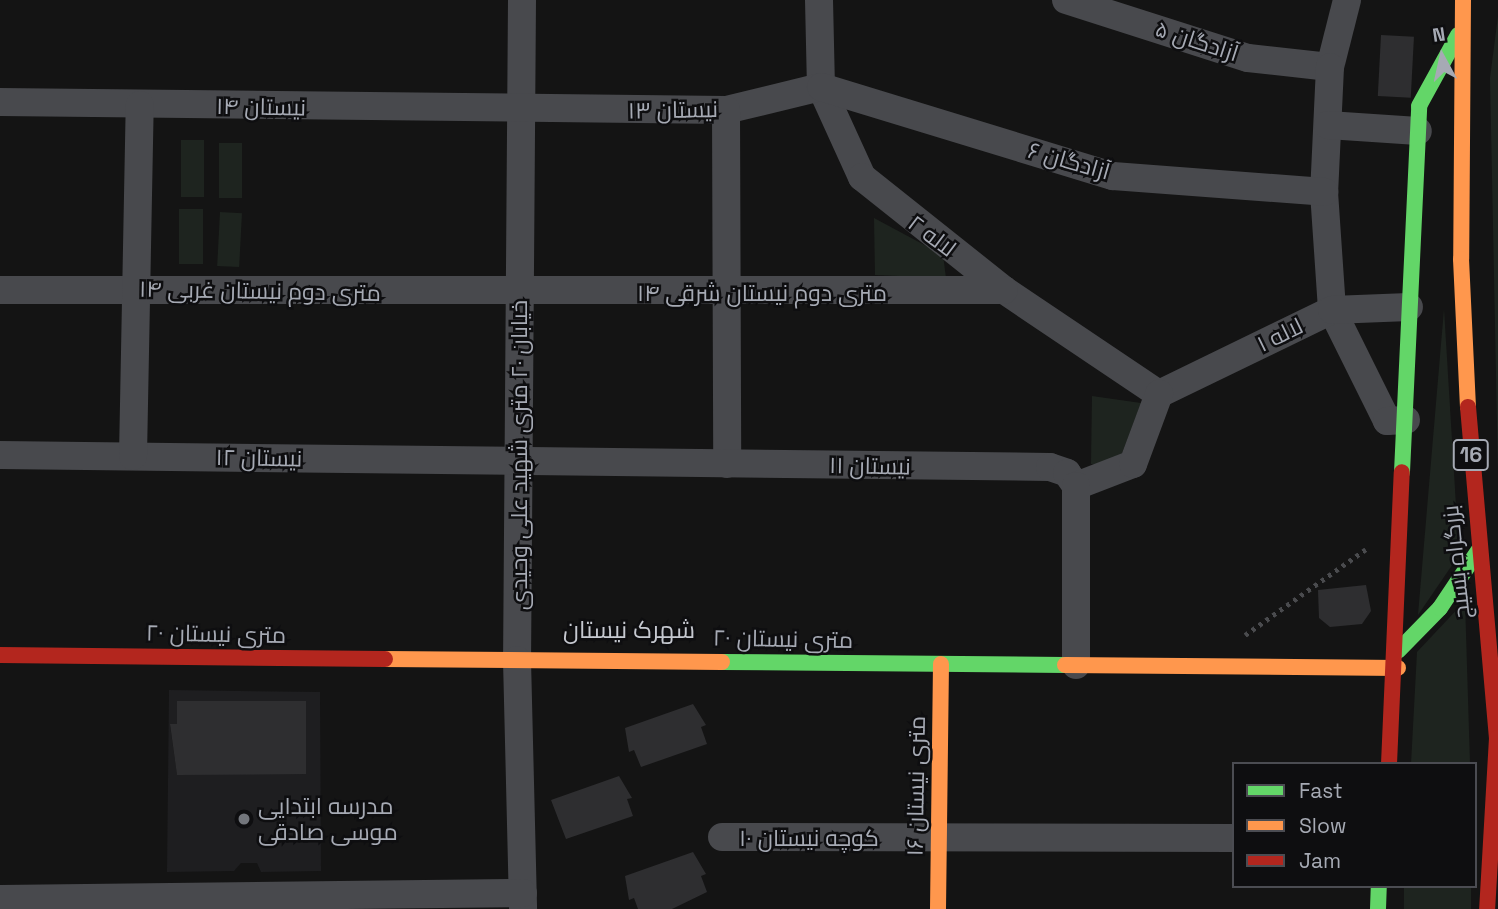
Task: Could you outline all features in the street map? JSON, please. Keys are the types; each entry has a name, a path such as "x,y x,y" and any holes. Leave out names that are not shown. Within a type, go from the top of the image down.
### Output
{"main road":[{"name":"بزرگراه بسیج","path":"1463,0 1458,35 1461,260 1478,551 1497,738 1487,909"},
{"path":"1389,762 1398,659 1398,527 1406,420 1419,106 1458,35"},
{"path":"1398,659 1440,608 1478,551"},
{"name":"۲۰ متری نیستان","path":"0,655 1202,666 1398,659"},
{"name":"۱۶ متری نیستان","path":"937,909 941,664"},
{"path":"1378,909 1379,888"}],"street":[{"name":"خیابان ۲۰ متری شهید علی وحیدی","path":"522,0 517,660 523,901"},
{"name":"لاله ۲","path":"819,0 821,87 862,177 1004,290 1159,394"},
{"name":"آزادگان ۵","path":"1066,0 1248,58 1330,67"},
{"path":"1347,0 1330,67 1324,192 1332,310 1387,421 1406,420"},
{"name":"نیستان ۱۳","path":"521,111 726,110 821,87"},
{"name":"آزادگان ۶","path":"821,87 1113,176 1324,192"},
{"name":"نیستان ۱۴","path":"0,102 521,111"},
{"path":"844,138 853,114 874,103"},
{"path":"133,456 140,105"},
{"path":"726,110 727,464"},
{"path":"1328,125 1418,131"},
{"name":"۱۴ متری دوم نیستان غربی","path":"0,290 520,294"},
{"name":"۱۴ متری دوم نیستان شرقی","path":"520,294 1004,290"},
{"name":"لاله ۱","path":"1159,394 1332,310 1409,307"},
{"path":"1076,665 1076,486 1133,464 1159,394"},
{"name":"نیستان ۱۲","path":"0,455 518,463"},
{"name":"نیستان ۱۱","path":"518,463 1050,467 1066,473 1076,486"},
{"name":"کوچه نیستان ۱۰","path":"722,837 1232,838"},
{"path":"0,899 523,901"}],"path":[{"path":"1202,666 1398,527"}],"shaded area":[{"path":"1498,16 1498,474 1490,78"},
{"path":"181,140 204,140 204,197 181,197"},
{"path":"219,143 242,143 242,198 219,198"},
{"path":"179,209 203,209 203,264 179,264"},
{"path":"220,212 242,213 239,267 217,266"},
{"path":"874,218 943,255 946,278 875,275"},
{"path":"1444,309 1459,555 1418,615"},
{"path":"1092,396 1141,403 1121,456 1099,465 1091,464"},
{"path":"1465,601 1470,762 1411,762 1417,652"},
{"name":"مدرسه ابتدایی موسی صادقی","path":"169,690 320,692 321,871 261,872 257,863 241,863 234,871 167,872","holes":["177,701 306,701 306,774 177,774 170,725 177,724"]},
{"path":"1404,888 1471,888 1471,909 1404,909"}],"building":[{"path":"1381,35 1414,37 1411,98 1378,96"},
{"path":"1366,585 1371,611 1362,624 1330,627 1319,618 1318,590"},
{"path":"177,701 306,701 306,774 177,775 170,724 177,724"},
{"path":"693,704 706,725 701,727 707,744 641,767 634,750 629,752 625,728"},
{"path":"619,776 632,798 627,799 633,816 566,839 551,800"},
{"path":"693,852 706,874 701,876 707,892 672,909 638,909 634,898 629,900 625,876"}],"traffic: fast":[{"path":"1402,472 1419,106 1458,35"},
{"path":"1398,651 1440,608 1478,551"},
{"path":"722,662 1065,665"},
{"path":"1378,909 1379,888"}],"traffic: slow":[{"path":"1463,0 1461,259 1468,407"},
{"path":"385,659 722,662"},
{"path":"938,909 941,664"},
{"path":"1065,665 1398,668"}],"traffic: jam":[{"path":"1468,407 1497,738 1487,909"},
{"path":"1389,762 1402,472"},
{"path":"0,655 385,659"}],"place":[{"name":"مدرسه ابتدایی موسی صادقی","path":"244,819"}],"district":[{"name":"شهرک نیستان","path":"629,630"}]}
